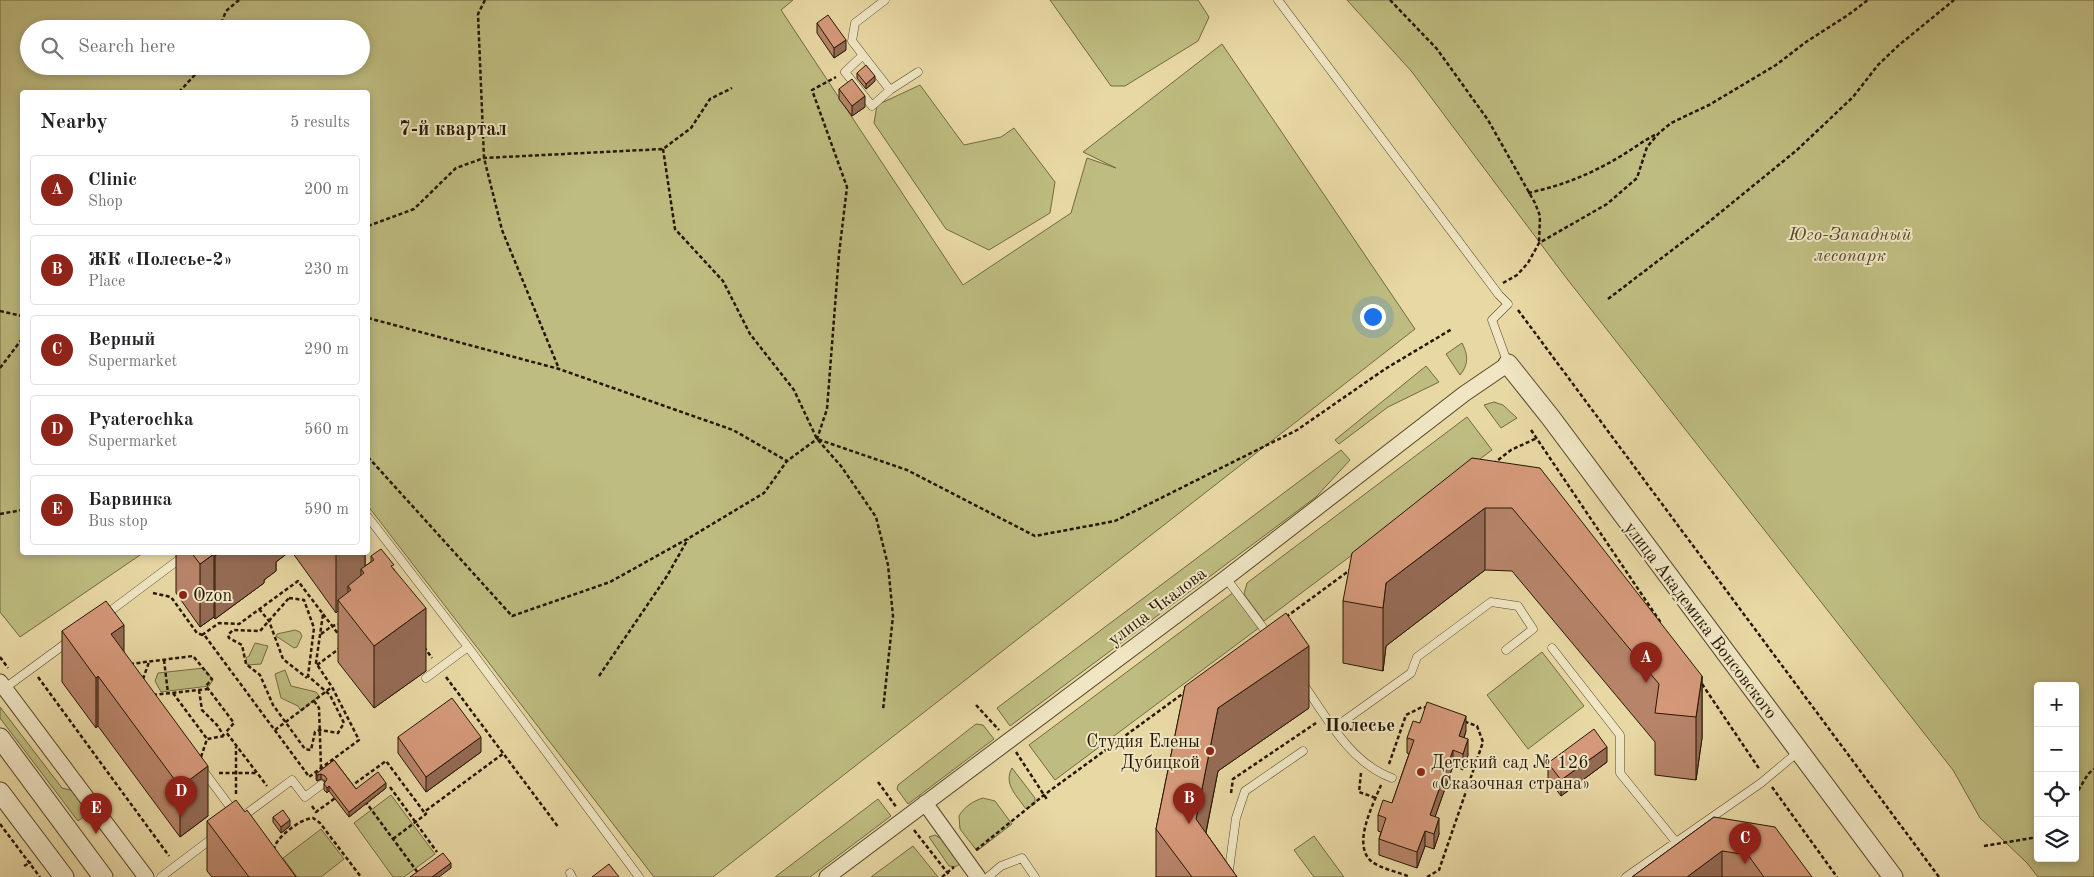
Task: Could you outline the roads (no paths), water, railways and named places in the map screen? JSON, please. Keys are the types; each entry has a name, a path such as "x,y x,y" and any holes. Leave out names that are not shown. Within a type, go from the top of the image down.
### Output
{"street":[{"name":"улица Чкалова","path":"827,877 1226,578 1457,400 1508,364"},
{"name":"улица Академика Вонсовского","path":"1508,364 1551,418 1893,877"},
{"path":"2,685 146,877"},
{"path":"0,738 103,877"},
{"path":"0,792 64,877"},
{"path":"925,803 978,877"}],"lane":[{"path":"885,0 854,23 852,42 890,90"},
{"path":"1278,0 1499,296 1508,304 1492,320 1508,364"},
{"path":"863,55 845,72 872,106 890,90 918,72"},
{"path":"370,520 468,647 639,877"},
{"path":"100,618 186,555"},
{"path":"1226,578 1276,645"},
{"path":"1334,728 1411,673 1417,657 1491,602 1518,606 1533,629 1506,650"},
{"path":"2,685 77,635"},
{"path":"426,678 468,647"},
{"path":"1552,648 1620,736 1620,774 1676,842"},
{"path":"1297,675 1359,760 1375,772 1388,777"},
{"path":"1228,877 1236,818 1245,791 1303,751"},
{"path":"1626,877 1765,779 1798,752"},
{"path":"199,764 246,826"},
{"path":"232,824 238,816 292,780 305,797 320,785"},
{"path":"161,877 224,830"},
{"path":"988,877 1001,866 1022,858 1035,877"}],"place":[{"name":"Ozon","path":"183,595"},
{"name":"Clinic","path":"1646,683"},
{"name":"Студия Елены Дубицкой","path":"1210,751"},
{"name":"Детский сад № 126 «Сказочная страна»","path":"1421,772"},
{"name":"Pyaterochka","path":"181,817"},
{"name":"ЖК «Полесье-2»","path":"1189,824"},
{"name":"Барвинка","path":"96,834"},
{"name":"Верный","path":"1745,864"}],"district":[{"name":"7-й квартал","path":"453,128"},
{"name":"Полесье","path":"1360,724"}],"park label":[{"name":"Юго-Западный лесопарк","path":"1850,244"}]}
